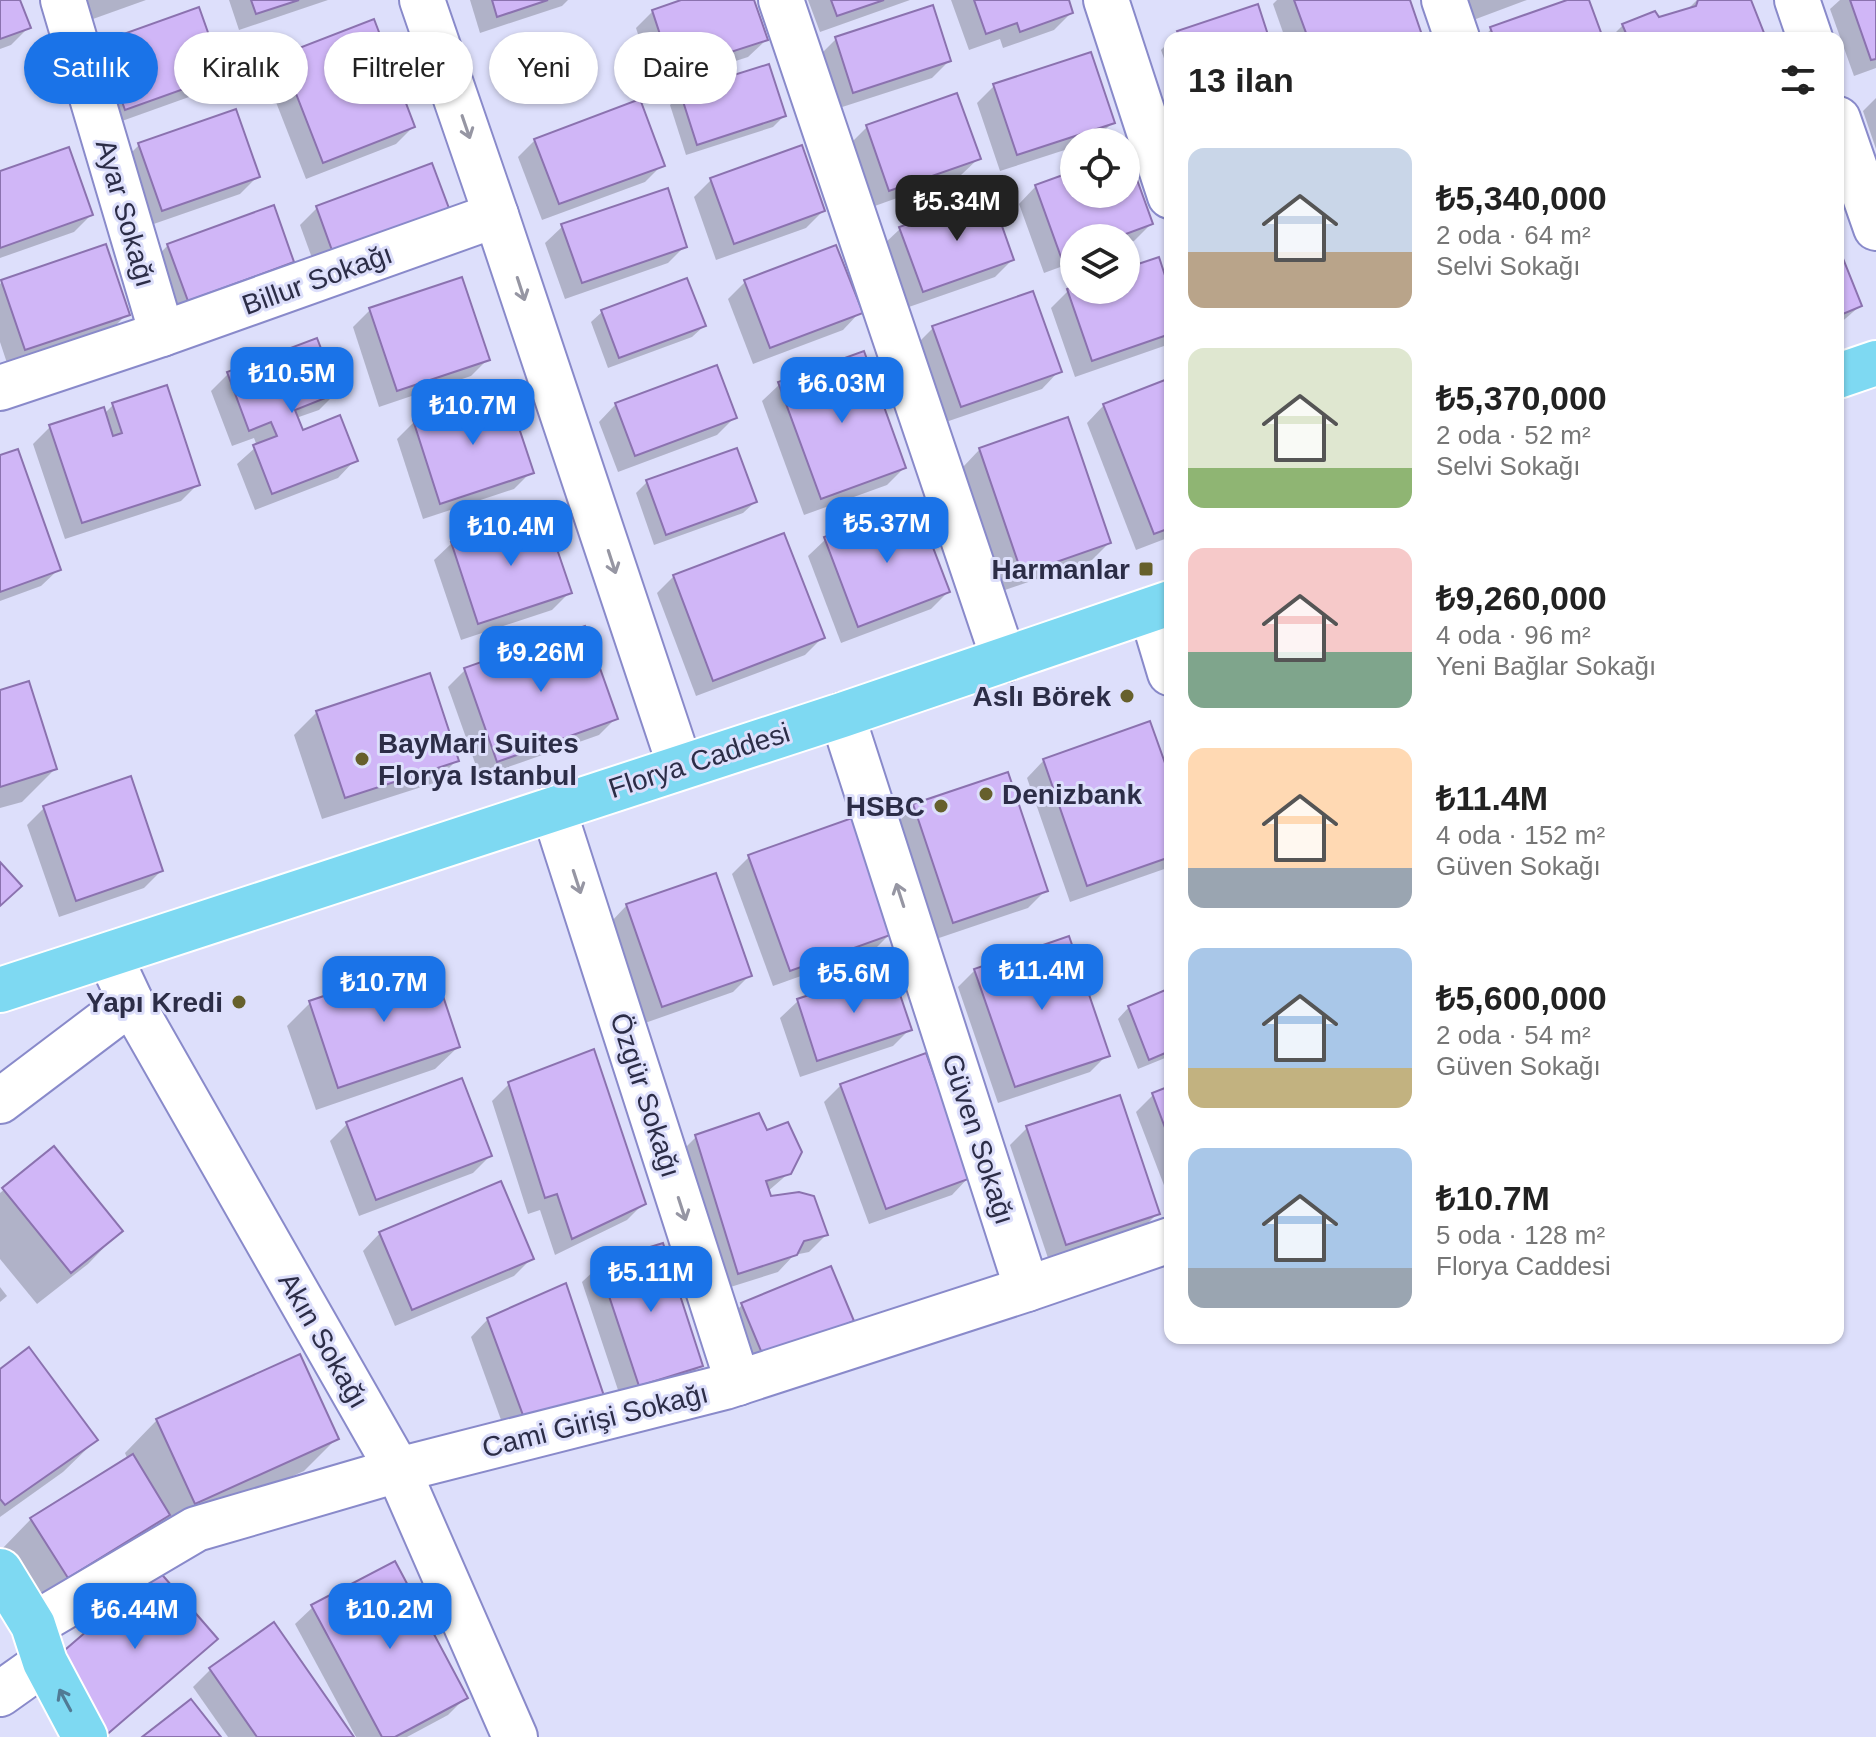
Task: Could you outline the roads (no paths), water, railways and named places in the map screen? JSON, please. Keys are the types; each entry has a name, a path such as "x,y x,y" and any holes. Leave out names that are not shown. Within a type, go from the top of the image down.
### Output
{"main road":[{"path":"1844,374 1876,363"},
{"name":"Florya Caddesi","path":"0,990 842,715 1160,607"},
{"path":"1,1573 85,1737"}],"street":[{"name":"Ayar Sokağı","path":"63,0 162,334"},
{"path":"422,0 680,766"},
{"path":"781,0 1004,660"},
{"path":"1106,0 1164,178"},
{"path":"1444,0 1455,32"},
{"path":"1797,0 1808,32"},
{"path":"1844,136 1876,228"},
{"name":"Billur Sokağı","path":"0,388 496,215"},
{"path":"1160,607 1164,633"},
{"name":"Güven Sokağı","path":"842,715 1027,1289"},
{"name":"Özgür Sokağı","path":"553,808 738,1383"},
{"name":"Akın Sokağı","path":"109,955 131,1002 398,1470 515,1737"},
{"path":"0,1101 131,1002"},
{"name":"Cami Girişi Sokağı","path":"0,1694 39,1644 196,1529 398,1470 738,1383 1164,1242"}],"place":[{"name":"Harmanlar","path":"1146,569"},
{"name":"Aslı Börek","path":"1127,696"},
{"name":"BayMari Suites Florya Istanbul","path":"362,759"},
{"name":"Denizbank","path":"986,794"},
{"name":"HSBC","path":"941,806"},
{"name":"Yapı Kredi","path":"239,1002"}]}
